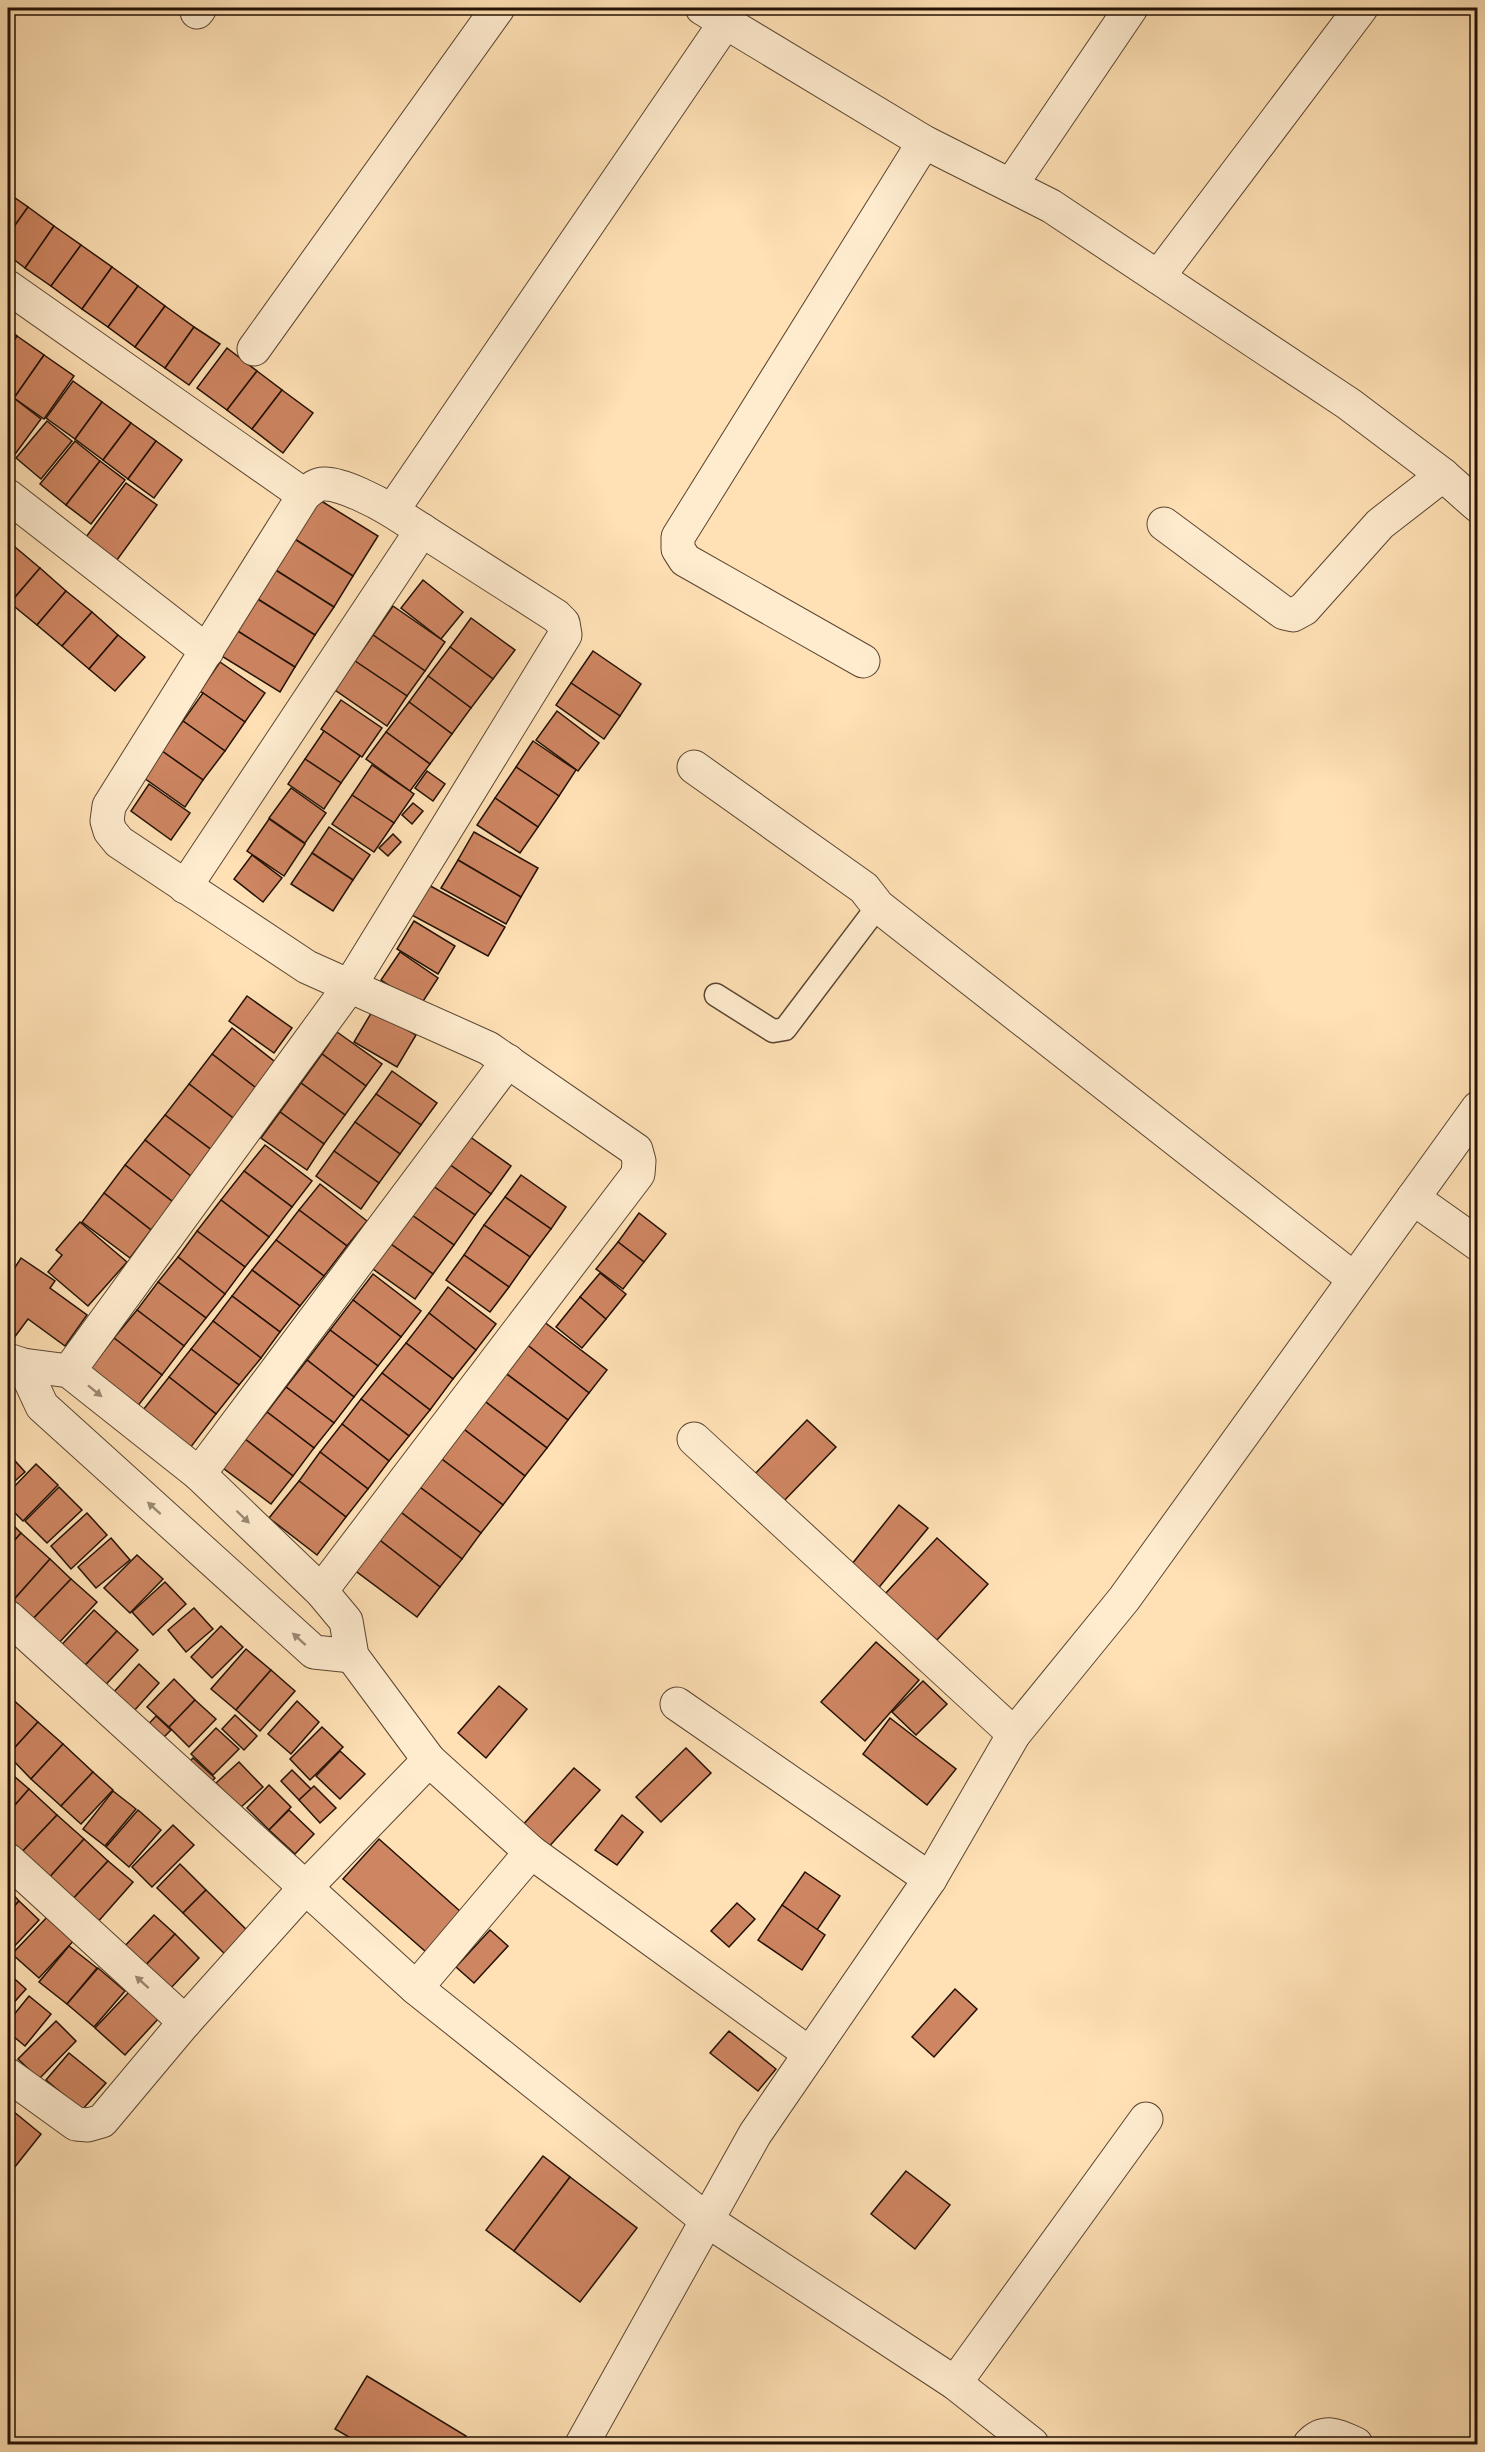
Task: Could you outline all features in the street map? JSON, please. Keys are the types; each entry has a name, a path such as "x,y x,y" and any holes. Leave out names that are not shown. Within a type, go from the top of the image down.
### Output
{"street":[{"path":"254,348 498,8"},
{"path":"1011,185 1131,8"},
{"path":"1158,277 1361,8"},
{"path":"392,511 713,15 924,142 1051,206 1349,404 1443,475 1478,506"},
{"path":"863,661 685,560 678,549 678,537 924,142"},
{"path":"8,286 304,495"},
{"path":"1164,524 1284,613 1293,615 1304,609 1380,524 1443,475"},
{"path":"69,1371 349,987 565,635 566,629 556,616 369,497 325,484 314,486 304,495 109,806 107,821 110,831 119,842 184,887 307,967 349,987 488,1048 636,1150 639,1161 638,1174 321,1591"},
{"path":"8,496 207,651"},
{"path":"184,887 422,530"},
{"path":"694,767 864,888 878,906 1354,1279"},
{"path":"199,1474 508,1061"},
{"path":"582,2445 754,2134 930,1879 1014,1734 1124,1599 1478,1108"},
{"path":"1413,1197 1478,1244"},
{"path":"15,1362 69,1371 199,1474 321,1591 346,1621 352,1656 429,1760 531,1852 810,2054"},
{"path":"15,1362 42,1406 314,1652 352,1656"},
{"path":"694,1439 1014,1734"},
{"path":"8,1617 416,1988 708,2220 955,2383 1032,2445"},
{"path":"677,1704 930,1879"},
{"path":"8,2075 76,2124 88,2125 102,2121 185,2022 306,1887 429,1760"},
{"path":"416,1988 531,1852"},
{"path":"8,1860 185,2022"},
{"path":"955,2383 1146,2119"},
{"path":"1310,2445 1317,2437 1332,2434 1356,2445"}],"lane":[{"path":"716,995 773,1031 785,1029 878,906"}],"building":[{"path":"8,193 28,207 8,235"},
{"path":"28,207 54,226 25,268 8,255 8,235"},
{"path":"54,226 81,245 51,286 25,268"},
{"path":"81,245 112,267 82,309 51,286"},
{"path":"112,267 138,286 108,327 82,309"},
{"path":"138,286 165,306 135,347 108,327"},
{"path":"165,306 194,327 165,368 135,347"},
{"path":"194,327 220,344 189,385 165,368"},
{"path":"8,329 17,336 8,349"},
{"path":"17,336 44,355 14,398 8,394 8,349"},
{"path":"227,348 257,371 227,410 197,388"},
{"path":"44,355 74,376 44,419 14,398"},
{"path":"257,371 282,390 252,429 227,410"},
{"path":"73,381 102,402 75,439 46,418"},
{"path":"282,390 313,413 283,453 252,429"},
{"path":"15,399 41,419 10,461 8,459 8,408"},
{"path":"102,402 131,423 103,460 75,439"},
{"path":"47,421 72,441 41,479 16,458"},
{"path":"131,423 156,441 128,479 103,460"},
{"path":"75,441 100,461 66,505 40,484"},
{"path":"156,441 182,460 154,498 128,479"},
{"path":"100,461 125,480 91,524 66,505"},
{"path":"126,483 157,505 117,560 86,537"},
{"path":"318,499 378,536 353,576 293,538"},
{"path":"293,538 353,576 334,607 274,569"},
{"path":"15,547 40,568 10,603 8,600 8,555"},
{"path":"40,568 66,591 37,625 10,603"},
{"path":"274,569 334,607 315,635 256,598"},
{"path":"423,580 463,612 441,639 401,608"},
{"path":"66,591 92,612 62,646 37,625"},
{"path":"256,598 315,635 295,667 236,630"},
{"path":"393,606 445,642 425,671 373,635"},
{"path":"92,612 118,635 89,669 62,646"},
{"path":"471,618 515,650 493,679 450,647"},
{"path":"236,630 295,667 280,692 220,655"},
{"path":"118,635 145,657 115,691 89,669"},
{"path":"373,635 425,671 407,696 355,661"},
{"path":"450,647 493,679 471,708 428,676"},
{"path":"593,651 641,684 620,716 571,683"},
{"path":"355,661 407,696 387,726 335,690"},
{"path":"220,662 265,693 245,722 200,691"},
{"path":"428,676 471,708 452,734 409,702"},
{"path":"571,683 620,716 604,739 556,705"},
{"path":"203,693 245,722 225,751 183,721"},
{"path":"341,700 382,728 362,757 321,729"},
{"path":"409,702 452,734 430,764 386,732"},
{"path":"557,711 599,743 578,771 536,740"},
{"path":"183,721 225,751 203,780 162,751"},
{"path":"324,731 360,756 341,783 305,759"},
{"path":"386,732 430,764 410,791 366,759"},
{"path":"533,741 576,770 559,796 516,767"},
{"path":"162,751 203,780 185,807 144,778"},
{"path":"305,759 341,783 324,809 288,784"},
{"path":"372,765 414,794 394,823 352,795"},
{"path":"516,767 559,796 538,827 495,798"},
{"path":"427,771 445,784 433,801 415,788"},
{"path":"149,784 190,813 171,840 131,811"},
{"path":"291,788 326,813 305,843 269,818"},
{"path":"352,795 394,823 374,852 332,824"},
{"path":"495,798 538,827 520,853 477,825"},
{"path":"413,803 423,811 412,824 402,815"},
{"path":"269,819 305,844 284,876 247,851"},
{"path":"329,827 370,855 353,880 312,853"},
{"path":"474,832 538,868 521,897 458,860"},
{"path":"393,834 401,842 388,856 379,848"},
{"path":"312,853 353,880 333,911 291,884"},
{"path":"252,855 282,878 263,902 234,879"},
{"path":"458,860 521,897 506,924 441,888"},
{"path":"425,883 505,927 488,956 408,913"},
{"path":"414,921 455,946 438,974 397,949"},
{"path":"400,952 438,978 420,1006 381,980"},
{"path":"247,996 292,1028 274,1053 229,1021"},
{"path":"373,1010 416,1035 397,1067 354,1042"},
{"path":"232,1028 279,1065 260,1091 212,1054"},
{"path":"337,1032 382,1064 366,1086 322,1054"},
{"path":"212,1054 260,1091 237,1121 189,1084"},
{"path":"322,1054 366,1086 345,1115 301,1083"},
{"path":"392,1071 437,1103 421,1125 376,1094"},
{"path":"301,1083 345,1115 324,1144 280,1112"},
{"path":"189,1084 237,1121 213,1151 165,1115"},
{"path":"376,1094 421,1125 400,1154 355,1122"},
{"path":"280,1112 324,1144 307,1170 261,1138"},
{"path":"165,1115 213,1151 192,1177 145,1140"},
{"path":"355,1122 400,1154 379,1183 334,1151"},
{"path":"466,1134 511,1166 491,1194 446,1162"},
{"path":"145,1140 192,1177 173,1202 125,1165"},
{"path":"265,1145 312,1181 292,1207 244,1171"},
{"path":"334,1151 379,1183 361,1209 316,1176"},
{"path":"446,1162 491,1194 475,1215 430,1184"},
{"path":"125,1165 173,1202 151,1230 104,1193"},
{"path":"244,1171 292,1207 269,1237 221,1200"},
{"path":"521,1175 566,1207 551,1229 505,1197"},
{"path":"320,1184 367,1221 347,1246 299,1210"},
{"path":"430,1184 475,1215 454,1245 409,1213"},
{"path":"104,1193 151,1230 130,1258 82,1222"},
{"path":"505,1197 551,1229 530,1257 484,1225"},
{"path":"221,1200 269,1237 245,1267 197,1231"},
{"path":"299,1210 347,1246 324,1276 276,1240"},
{"path":"409,1213 454,1245 433,1274 388,1242"},
{"path":"639,1213 666,1234 644,1262 618,1242"},
{"path":"80,1222 127,1262 88,1306 48,1272 62,1255 56,1250"},
{"path":"484,1225 530,1257 509,1287 464,1255"},
{"path":"197,1231 245,1267 225,1294 178,1257"},
{"path":"276,1240 324,1276 300,1306 252,1270"},
{"path":"388,1242 433,1274 415,1299 370,1267"},
{"path":"618,1242 644,1262 623,1289 596,1269"},
{"path":"464,1255 509,1287 490,1312 446,1280"},
{"path":"178,1257 225,1294 206,1318 158,1282"},
{"path":"21,1258 55,1281 50,1288 87,1315 65,1346 28,1319 8,1346 8,1278"},
{"path":"252,1270 300,1306 280,1332 232,1296"},
{"path":"600,1273 626,1294 606,1319 580,1297"},
{"path":"373,1274 421,1311 401,1337 353,1300"},
{"path":"158,1282 206,1318 184,1346 137,1310"},
{"path":"448,1287 496,1324 476,1350 429,1313"},
{"path":"232,1296 280,1332 261,1358 213,1321"},
{"path":"580,1297 606,1319 582,1348 556,1327"},
{"path":"353,1300 401,1337 378,1366 330,1330"},
{"path":"137,1310 184,1346 162,1375 114,1338"},
{"path":"429,1313 476,1350 453,1379 406,1343"},
{"path":"213,1321 261,1358 239,1385 191,1349"},
{"path":"543,1321 607,1370 589,1393 526,1344"},
{"path":"330,1330 378,1366 354,1397 307,1360"},
{"path":"114,1338 162,1375 133,1412 85,1376"},
{"path":"406,1343 453,1379 430,1410 382,1373"},
{"path":"526,1344 589,1393 568,1420 504,1372"},
{"path":"191,1349 239,1385 216,1414 169,1377"},
{"path":"307,1360 354,1397 334,1423 286,1387"},
{"path":"504,1372 568,1420 547,1448 483,1400"},
{"path":"382,1373 430,1410 409,1436 361,1399"},
{"path":"169,1377 216,1414 187,1452 140,1414"},
{"path":"286,1387 334,1423 314,1448 267,1412"},
{"path":"361,1399 409,1436 389,1461 342,1424"},
{"path":"483,1400 547,1448 525,1476 461,1427"},
{"path":"267,1412 314,1448 293,1476 245,1439"},
{"path":"807,1420 836,1447 778,1507 749,1480"},
{"path":"342,1424 389,1461 368,1489 320,1452"},
{"path":"461,1427 525,1476 503,1505 439,1457"},
{"path":"245,1439 293,1476 271,1504 223,1468"},
{"path":"320,1452 368,1489 346,1517 299,1481"},
{"path":"8,1453 25,1472 8,1487"},
{"path":"439,1457 503,1505 481,1533 417,1485"},
{"path":"36,1464 58,1485 23,1521 8,1506 8,1493"},
{"path":"299,1481 346,1517 317,1555 269,1518"},
{"path":"417,1485 481,1533 462,1559 398,1510"},
{"path":"59,1487 82,1510 47,1543 25,1521"},
{"path":"899,1505 928,1528 876,1591 848,1569"},
{"path":"398,1510 462,1559 440,1587 377,1538"},
{"path":"87,1513 107,1535 71,1569 51,1546"},
{"path":"8,1520 21,1533 8,1548"},
{"path":"21,1533 50,1559 10,1604 8,1602 8,1548"},
{"path":"111,1538 130,1560 96,1588 78,1567"},
{"path":"377,1538 440,1587 417,1617 353,1569"},
{"path":"937,1538 988,1584 937,1640 885,1594"},
{"path":"137,1555 163,1579 130,1613 104,1588"},
{"path":"50,1559 71,1579 30,1622 10,1604"},
{"path":"71,1579 97,1602 56,1646 30,1622"},
{"path":"165,1582 186,1604 153,1635 132,1612"},
{"path":"194,1608 213,1629 186,1652 168,1630"},
{"path":"94,1610 117,1631 77,1674 54,1653"},
{"path":"221,1626 243,1647 212,1678 191,1657"},
{"path":"117,1631 138,1650 98,1693 77,1674"},
{"path":"876,1642 919,1680 865,1741 821,1702"},
{"path":"246,1649 271,1670 236,1710 211,1689"},
{"path":"139,1664 159,1683 133,1712 113,1693"},
{"path":"271,1670 295,1691 260,1731 236,1710"},
{"path":"174,1679 195,1700 169,1727 147,1707"},
{"path":"923,1681 947,1704 916,1735 892,1712"},
{"path":"499,1686 527,1709 486,1758 458,1733"},
{"path":"10,1697 38,1722 8,1755 8,1701"},
{"path":"195,1700 216,1719 189,1747 169,1727"},
{"path":"297,1701 319,1722 291,1754 268,1734"},
{"path":"235,1715 257,1736 244,1750 222,1729"},
{"path":"156,1716 171,1730 158,1743 144,1729"},
{"path":"890,1718 956,1769 927,1805 863,1754"},
{"path":"38,1722 63,1744 31,1779 8,1755"},
{"path":"322,1727 343,1747 310,1780 290,1759"},
{"path":"216,1728 239,1749 213,1775 191,1754"},
{"path":"63,1744 93,1772 61,1806 31,1779"},
{"path":"686,1748 711,1773 661,1822 636,1797"},
{"path":"340,1751 365,1774 340,1799 316,1776"},
{"path":"193,1758 215,1778 202,1792 180,1772"},
{"path":"239,1762 263,1787 240,1808 216,1783"},
{"path":"574,1768 600,1790 546,1850 521,1827"},
{"path":"292,1770 311,1789 299,1800 281,1781"},
{"path":"8,1771 29,1789 8,1813"},
{"path":"93,1772 113,1790 81,1824 61,1806"},
{"path":"269,1785 291,1807 269,1830 247,1808"},
{"path":"314,1786 336,1808 320,1823 299,1800"},
{"path":"29,1789 57,1815 19,1855 8,1845 8,1813"},
{"path":"113,1791 136,1809 105,1846 83,1829"},
{"path":"138,1810 161,1830 129,1867 106,1847"},
{"path":"289,1810 314,1834 295,1854 269,1830"},
{"path":"57,1815 84,1839 47,1880 19,1855"},
{"path":"622,1815 643,1832 617,1865 595,1850"},
{"path":"173,1825 194,1845 152,1887 132,1867"},
{"path":"84,1839 108,1861 71,1901 47,1880"},
{"path":"379,1839 461,1912 426,1952 343,1879"},
{"path":"108,1861 133,1882 96,1924 71,1901"},
{"path":"180,1864 206,1890 183,1913 157,1888"},
{"path":"805,1872 840,1896 817,1930 782,1905"},
{"path":"8,1889 19,1901 8,1913"},
{"path":"206,1890 254,1937 231,1960 183,1913"},
{"path":"19,1901 39,1920 9,1952 8,1913"},
{"path":"737,1903 755,1919 729,1947 711,1931"},
{"path":"782,1905 825,1935 802,1970 758,1940"},
{"path":"51,1913 77,1937 39,1978 12,1954"},
{"path":"154,1915 175,1934 144,1967 123,1948"},
{"path":"490,1930 508,1946 474,1983 456,1967"},
{"path":"175,1934 199,1958 169,1990 144,1967"},
{"path":"69,1946 97,1968 67,2004 39,1982"},
{"path":"98,1968 125,1991 94,2027 67,2004"},
{"path":"8,1973 26,1989 8,2009"},
{"path":"955,1989 977,2009 934,2057 912,2037"},
{"path":"129,1992 158,2019 125,2055 95,2028"},
{"path":"29,1996 51,2014 25,2046 8,2032 8,2022"},
{"path":"56,2021 76,2041 39,2079 18,2059"},
{"path":"729,2031 776,2069 758,2091 710,2053"},
{"path":"69,2053 106,2083 82,2110 46,2080"},
{"path":"8,2107 41,2134 10,2173 8,2172"},
{"path":"543,2156 570,2177 514,2251 486,2230"},
{"path":"906,2171 950,2205 915,2249 871,2214"},
{"path":"570,2177 637,2228 580,2302 514,2251"},
{"path":"367,2376 466,2436 461,2444 361,2444 335,2429"}]}
